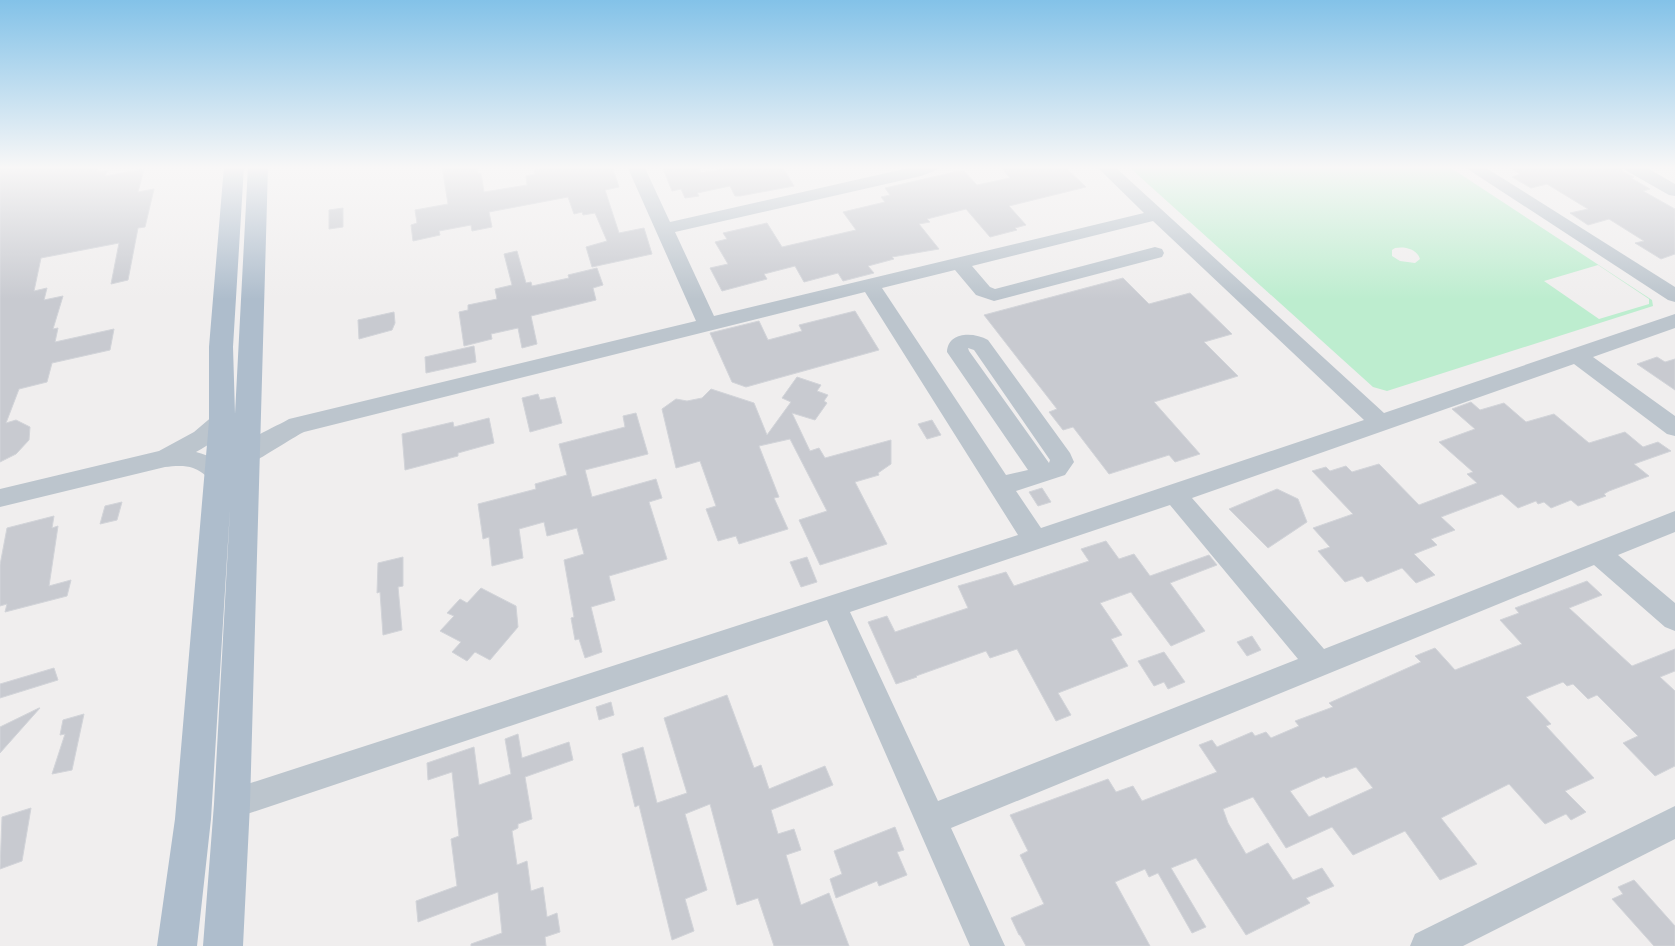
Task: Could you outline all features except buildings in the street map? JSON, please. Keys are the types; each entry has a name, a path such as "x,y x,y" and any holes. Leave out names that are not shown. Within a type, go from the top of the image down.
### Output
{"main road":[{"path":"223,946 232,804 247,456 235,418 223,396 221,347 231,210"},
{"path":"177,946 193,819 217,473 235,418 254,210"}],"street":[{"path":"655,210 708,325"},
{"path":"664,229 748,210"},
{"path":"1151,210 1381,422"},
{"path":"1540,210 1675,296"},
{"path":"959,264 983,291 994,295 1091,251 1156,215"},
{"path":"247,456 271,439 297,425 959,264 1091,251 1155,253"},
{"path":"870,285 1035,540"},
{"path":"232,804 1175,494 1675,321"},
{"path":"1000,486 1043,474 1059,468 1062,456 981,345 972,341 962,342 958,345 958,352 1043,474"},
{"path":"1576,355 1675,428"},
{"path":"165,458 235,418 297,425"},
{"path":"0,498 165,458 179,457 202,461 211,466 217,473"},
{"path":"1175,494 1319,664"},
{"path":"931,820 1675,521"},
{"path":"1597,552 1675,618"},
{"path":"834,606 988,946"},
{"path":"1427,946 1675,822"}],"green space":[{"path":"1177,210 1515,210 1652,300 1653,306 1387,391 1373,387","holes":["1403,247 1416,253 1420,259 1415,263 1400,261 1392,256 1392,250","1598,265 1649,299 1649,304 1599,319 1544,281"]}]}
